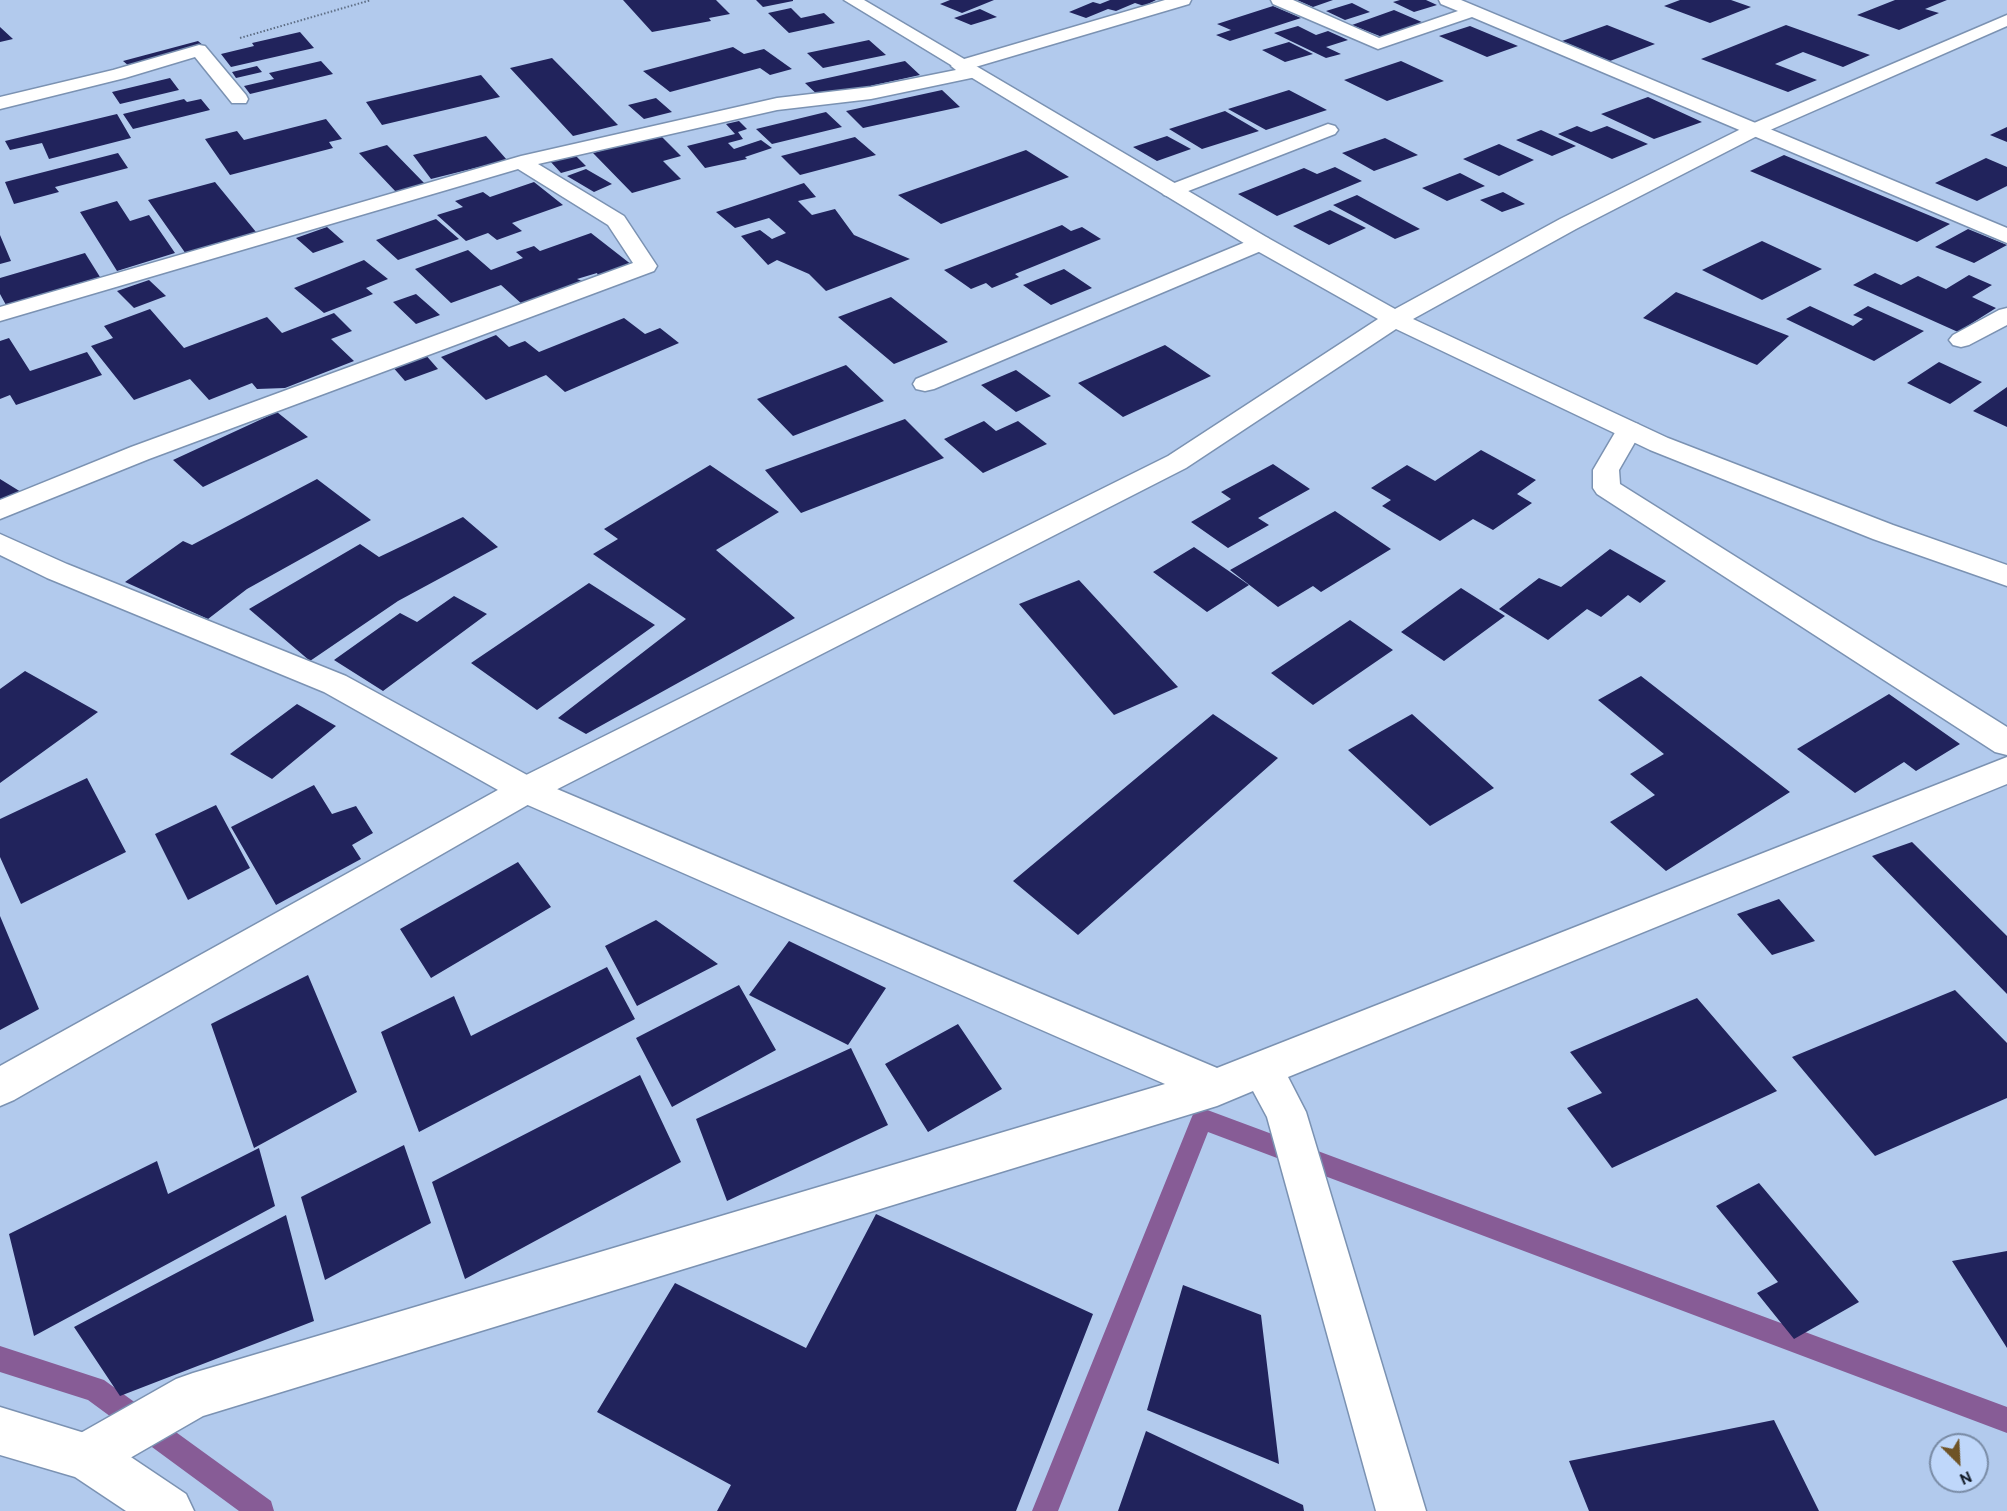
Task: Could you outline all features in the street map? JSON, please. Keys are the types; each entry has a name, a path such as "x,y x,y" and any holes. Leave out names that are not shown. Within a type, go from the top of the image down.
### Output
{"street":[{"path":"852,0 1171,191 1395,319 1659,444 1883,532 2007,576"},
{"path":"0,314 521,162 777,104 871,93 965,69 1183,0"},
{"path":"1279,0 1378,44 1473,11"},
{"path":"1447,0 2007,236"},
{"path":"0,1087 526,790 1177,462 1395,319 1568,224 1754,130 2007,20"},
{"path":"0,103 119,74 200,50 239,99"},
{"path":"1171,191 1328,130"},
{"path":"0,510 140,453 646,266 616,221 521,162"},
{"path":"925,384 1260,243"},
{"path":"1961,340 2007,315"},
{"path":"1629,430 1606,470 1607,488 2007,743"},
{"path":"0,543 57,571 334,684 526,790 1217,1087"},
{"path":"87,1456 193,1396 1217,1087 2007,770"},
{"path":"1262,1068 1286,1112 1401,1511"},
{"path":"0,1431 87,1456 169,1511"}],"path":[{"path":"200,50 371,0"}],"building":[{"path":"623,0 716,0 730,14 709,18 711,21 652,32"},
{"path":"756,0 793,0 793,1 763,7"},
{"path":"950,0 994,0 962,13 940,4"},
{"path":"1110,0 1156,0 1144,6 1135,3 1116,11 1108,9 1086,18 1069,12 1093,2 1100,4"},
{"path":"1297,0 1333,0 1313,7"},
{"path":"1426,0 1437,5 1414,12 1393,2"},
{"path":"1680,0 1731,0 1751,7 1710,23 1664,6"},
{"path":"1895,0 1947,0 1925,9 1939,13 1899,30 1857,15"},
{"path":"1352,3 1370,12 1345,20 1326,11"},
{"path":"1273,6 1301,18 1230,41 1216,35 1231,30 1217,24"},
{"path":"791,8 801,18 824,13 835,23 789,33 768,13"},
{"path":"980,9 997,17 971,25 954,18"},
{"path":"1394,10 1424,23 1382,37 1352,25"},
{"path":"1607,25 1655,44 1610,61 1562,41"},
{"path":"1786,25 1870,55 1843,67 1803,52 1775,64 1817,80 1788,92 1701,59"},
{"path":"1298,26 1316,35 1328,31 1348,40 1326,47 1341,54 1326,58 1274,33"},
{"path":"1470,26 1518,46 1487,57 1439,36"},
{"path":"0,27 13,39 0,42"},
{"path":"300,32 314,48 231,67 221,54 254,46 252,43"},
{"path":"869,40 886,55 823,68 807,53"},
{"path":"198,41 204,46 129,66 123,61"},
{"path":"1289,42 1313,54 1285,62 1262,50"},
{"path":"733,47 744,54 764,49 792,69 770,75 760,68 670,92 643,71"},
{"path":"552,58 618,125 573,136 510,68"},
{"path":"321,61 333,74 250,94 244,86 274,79 269,73"},
{"path":"905,61 920,75 820,97 805,83"},
{"path":"1401,61 1444,81 1387,101 1344,80"},
{"path":"257,66 262,72 236,78 232,72"},
{"path":"481,75 500,97 382,125 366,102"},
{"path":"170,78 179,90 120,104 112,92"},
{"path":"942,90 960,107 863,128 846,111"},
{"path":"1289,90 1327,110 1266,130 1228,109"},
{"path":"1648,97 1702,122 1654,139 1601,114"},
{"path":"656,98 672,112 644,119 628,105"},
{"path":"184,99 187,102 201,99 210,110 133,129 123,114"},
{"path":"1225,111 1259,131 1202,149 1169,129"},
{"path":"826,112 842,127 772,144 756,129"},
{"path":"117,114 131,138 49,159 42,143 10,150 5,141"},
{"path":"326,119 342,139 329,142 333,148 230,175 205,139 237,131 244,140"},
{"path":"739,121 747,129 738,132 743,139 728,143 734,149 761,140 772,148 745,157 747,159 705,168 687,146 735,134 726,124"},
{"path":"1577,126 1591,132 1607,126 1648,144 1612,159 1558,134"},
{"path":"2007,127 2007,142 1990,135"},
{"path":"1541,130 1576,146 1552,156 1516,140"},
{"path":"660,135 681,156 663,161 681,179 632,193 593,153"},
{"path":"486,136 507,160 431,179 413,155"},
{"path":"1167,136 1191,149 1157,161 1133,147"},
{"path":"855,137 876,155 800,175 781,156"},
{"path":"1385,138 1418,155 1374,171 1342,153"},
{"path":"1499,144 1534,160 1499,176 1463,159"},
{"path":"387,145 426,185 397,193 359,153"},
{"path":"1026,150 1069,177 941,224 898,195"},
{"path":"118,153 128,168 55,187 59,192 14,204 5,182"},
{"path":"574,154 586,166 561,173 549,160"},
{"path":"1784,155 1950,224 1917,242 1750,171"},
{"path":"1986,158 2007,167 2007,186 1977,201 1935,183"},
{"path":"1335,167 1362,181 1277,216 1238,194 1304,168 1317,174"},
{"path":"586,169 612,184 594,192 567,176"},
{"path":"1460,173 1485,186 1447,201 1422,188"},
{"path":"215,182 256,232 186,254 148,200"},
{"path":"534,182 563,205 512,223 522,231 497,240 488,233 466,241 437,215 463,207 455,201 483,192 490,197"},
{"path":"804,183 816,197 798,201 812,215 835,209 854,235 910,259 826,291 809,274 777,260 768,265 741,236 760,230 772,239 786,233 769,218 735,228 716,212"},
{"path":"1503,192 1525,204 1502,212 1480,200"},
{"path":"1357,195 1420,229 1395,239 1333,205"},
{"path":"117,201 130,221 149,215 175,253 117,271 80,212"},
{"path":"1330,210 1366,228 1329,245 1293,226"},
{"path":"436,219 459,239 398,260 376,240"},
{"path":"1062,225 1071,231 1082,227 1101,239 1015,274 1019,277 992,288 986,283 971,289 944,270"},
{"path":"327,227 344,242 313,253 296,238"},
{"path":"1968,229 2007,245 1974,263 1935,247"},
{"path":"591,233 632,265 599,278 597,273 577,279 584,282 523,305 501,285 451,303 415,269 468,250 491,270 523,258 516,252 534,246 540,251"},
{"path":"0,235 11,261 0,264"},
{"path":"1762,241 1822,269 1762,300 1702,270"},
{"path":"85,253 100,277 6,305 0,294 0,278"},
{"path":"364,260 388,279 366,288 373,294 324,313 294,288"},
{"path":"1064,269 1092,288 1051,305 1023,285"},
{"path":"1875,273 1901,285 1918,276 1946,289 1969,275 1992,285 1972,297 1996,308 1958,332 1853,285"},
{"path":"149,280 166,296 134,308 117,291"},
{"path":"1676,292 1789,336 1757,365 1643,318"},
{"path":"416,294 440,315 416,324 393,302"},
{"path":"891,297 948,342 894,364 838,317"},
{"path":"1810,306 1853,326 1863,319 1853,315 1868,306 1924,331 1874,361 1786,319"},
{"path":"150,309 184,348 267,317 282,333 334,313 352,331 331,339 354,361 285,388 257,389 252,383 209,400 190,379 134,400 91,346 113,338 104,326"},
{"path":"624,318 645,334 660,328 679,343 565,392 546,375 486,400 441,357 496,335 509,347 525,341 539,352"},
{"path":"9,338 30,371 87,352 102,375 16,405 10,395 0,399 0,341"},
{"path":"1165,345 1211,376 1123,417 1078,383"},
{"path":"424,353 438,369 405,381 391,365"},
{"path":"1939,362 1982,382 1950,404 1907,383"},
{"path":"846,365 884,401 793,436 757,399"},
{"path":"1016,370 1051,396 1016,412 981,385"},
{"path":"2007,387 2007,427 1973,411"},
{"path":"277,412 308,437 203,487 173,460"},
{"path":"905,419 944,458 801,513 765,470"},
{"path":"984,421 996,431 1018,421 1047,444 983,473 944,439"},
{"path":"1481,450 1536,480 1517,494 1532,503 1493,530 1473,519 1440,541 1382,506 1391,500 1371,488 1407,465 1435,481"},
{"path":"1273,464 1310,489 1258,518 1269,525 1228,548 1191,522 1231,499 1221,492"},
{"path":"710,465 779,512 716,550 795,618 586,734 558,718 686,619 593,554 618,539 604,529"},
{"path":"0,479 21,492 0,503"},
{"path":"317,479 371,520 247,589 208,619 125,582 183,541 192,545"},
{"path":"1335,511 1391,549 1321,592 1313,586 1278,607 1230,570"},
{"path":"463,517 498,547 398,601 310,661 249,609 360,544 379,557"},
{"path":"1194,547 1249,585 1207,612 1153,572"},
{"path":"1610,549 1666,581 1640,603 1628,595 1601,617 1587,609 1548,640 1499,609 1539,578 1561,587"},
{"path":"1079,580 1178,687 1114,715 1019,604"},
{"path":"589,583 655,625 537,710 471,663"},
{"path":"1461,588 1505,616 1444,661 1401,632"},
{"path":"454,596 487,614 383,691 334,660 400,613 417,622"},
{"path":"1350,620 1393,650 1313,705 1271,673"},
{"path":"25,671 98,712 0,783 0,689"},
{"path":"1641,676 1790,792 1666,871 1610,822 1655,795 1630,774 1664,754 1598,700"},
{"path":"1889,694 1960,744 1916,771 1904,762 1855,793 1797,749"},
{"path":"297,704 336,726 272,779 230,754"},
{"path":"1213,714 1278,758 1078,935 1013,881"},
{"path":"1412,714 1494,788 1430,826 1348,750"},
{"path":"87,778 126,852 21,904 0,857 0,819"},
{"path":"314,785 332,814 356,806 373,833 352,845 361,859 276,905 231,827"},
{"path":"216,805 250,868 188,900 155,834"},
{"path":"1912,842 2007,936 2007,994 1872,856"},
{"path":"518,862 551,907 431,978 400,929"},
{"path":"1779,899 1815,941 1772,955 1737,914"},
{"path":"0,916 39,1009 0,1030"},
{"path":"656,920 718,964 637,1006 605,946"},
{"path":"789,941 886,988 848,1045 749,995"},
{"path":"607,967 635,1019 419,1132 381,1032 454,996 471,1036"},
{"path":"308,975 357,1092 254,1148 211,1024"},
{"path":"739,985 776,1050 672,1107 636,1038"},
{"path":"1955,990 2007,1043 2007,1098 1875,1156 1792,1057"},
{"path":"1697,998 1777,1091 1612,1168 1567,1108 1602,1093 1570,1052"},
{"path":"958,1024 1002,1089 928,1132 885,1064"},
{"path":"851,1048 888,1125 727,1201 696,1119"},
{"path":"640,1075 681,1162 465,1279 432,1182"},
{"path":"404,1145 431,1223 325,1280 301,1197"},
{"path":"259,1148 275,1206 34,1336 9,1234 157,1161 168,1194"},
{"path":"1759,1183 1859,1302 1794,1339 1757,1293 1778,1282 1716,1206"},
{"path":"876,1214 1093,1314 1016,1511 717,1511 731,1485 597,1412 675,1283 806,1348"},
{"path":"286,1215 314,1321 120,1396 74,1327"},
{"path":"2007,1251 2007,1348 1952,1261"},
{"path":"1183,1285 1261,1315 1279,1464 1147,1410"},
{"path":"1774,1420 1819,1511 1589,1511 1569,1461"},
{"path":"1146,1431 1303,1505 1304,1511 1118,1511"}],"waterway":[{"path":"1045,1511 1202,1119 2007,1420"},
{"path":"0,1359 95,1389 261,1511"}]}
